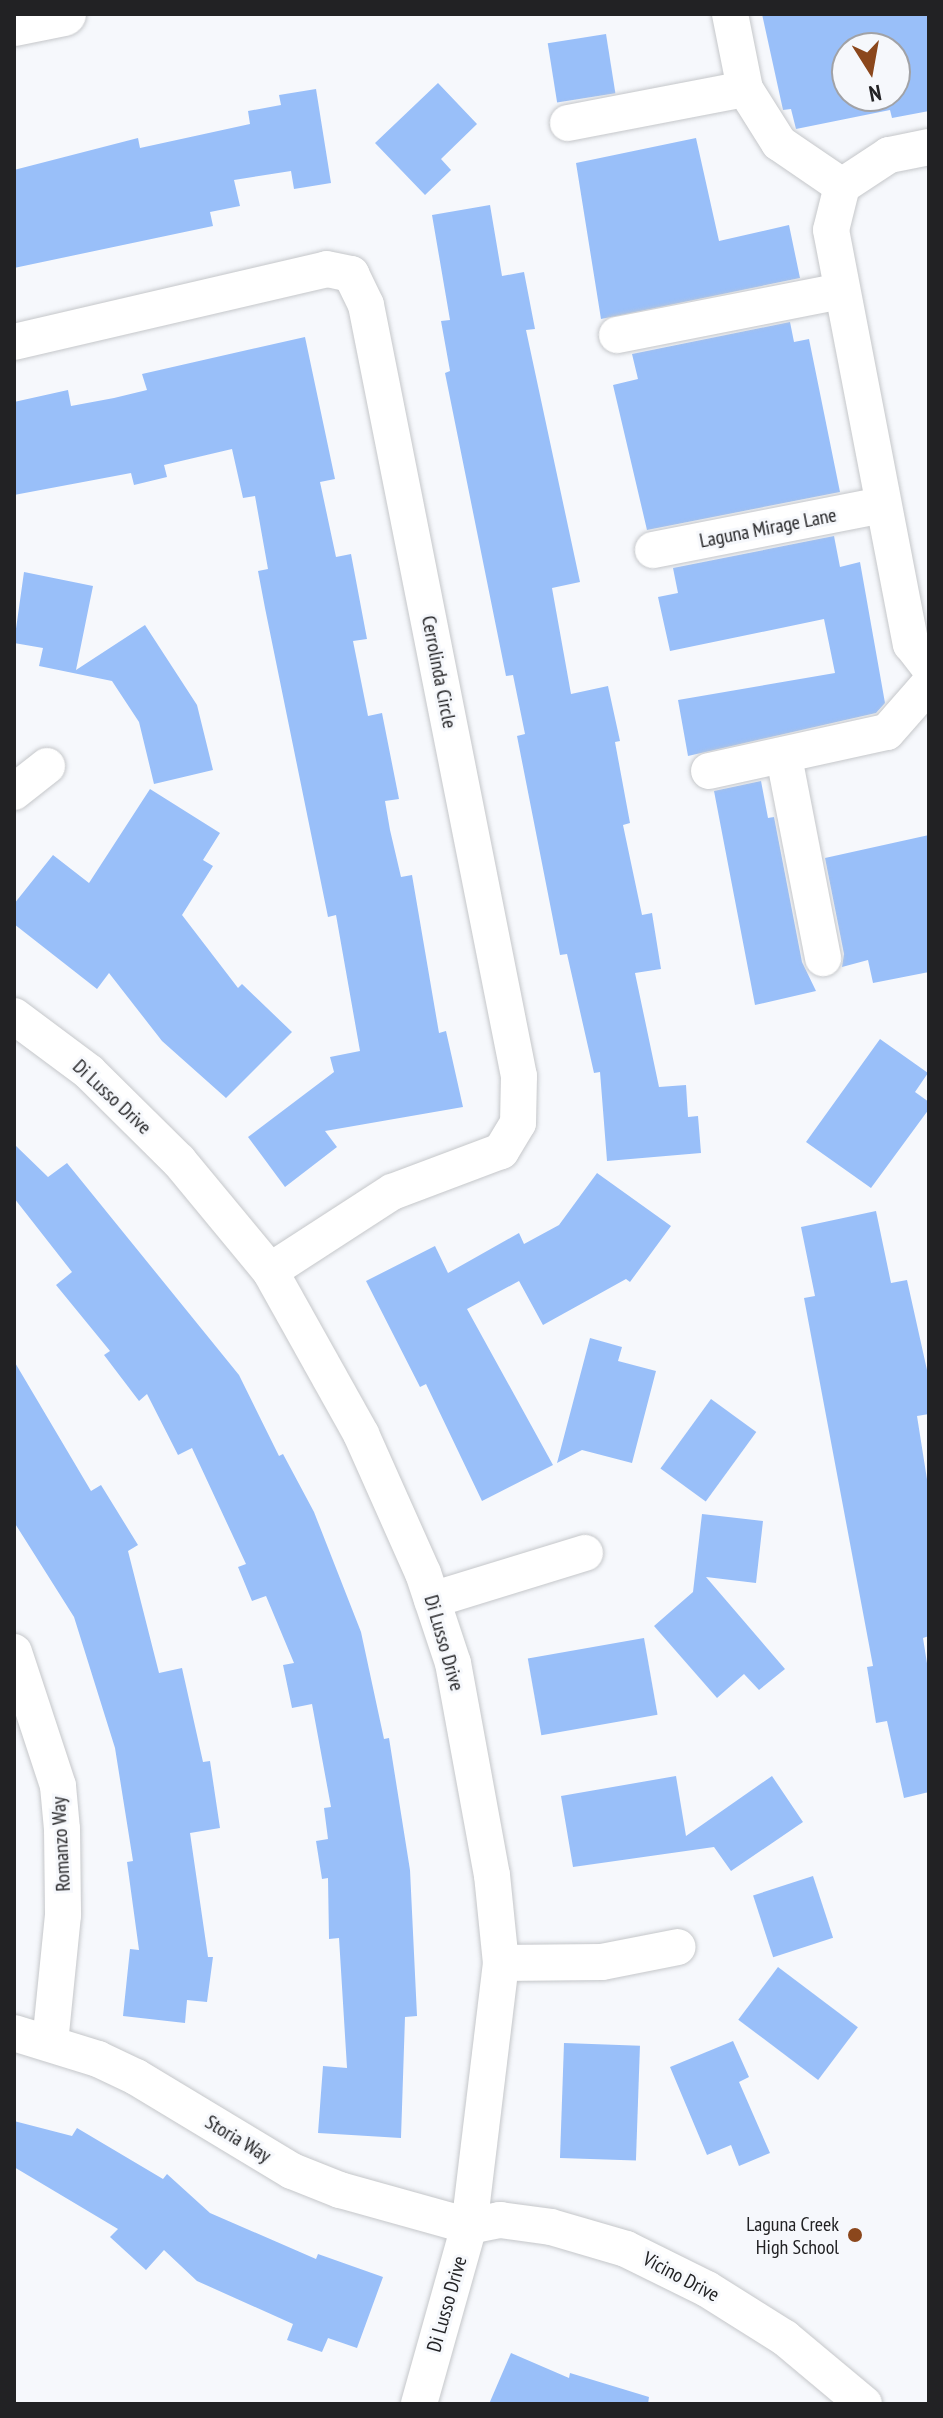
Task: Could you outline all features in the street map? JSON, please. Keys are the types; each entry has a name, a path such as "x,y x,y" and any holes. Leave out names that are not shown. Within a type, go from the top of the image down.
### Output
{"main road":[{"path":"14,24 64,14"}],"street":[{"path":"730,14 745,89 779,143 842,186"},
{"path":"568,123 745,89"},
{"path":"929,147 889,155 842,186 831,230 911,644 929,667"},
{"name":"Cerrolinda Circle","path":"14,342 327,269 351,274 366,305 519,1076 518,1123 501,1151 392,1192 270,1271"},
{"path":"617,335 841,291"},
{"name":"Laguna Mirage Lane","path":"653,550 883,505"},
{"path":"709,771 887,732 907,716 929,684"},
{"path":"784,757 823,958"},
{"path":"14,792 47,766"},
{"name":"Di Lusso Drive","path":"14,1016 89,1072 167,1150 270,1271 361,1434 432,1600 453,1663 470,1748 501,1963 469,2226 419,2404"},
{"path":"432,1600 585,1553"},
{"name":"Romanzo Way","path":"14,1652 58,1786 62,1829 63,1915 50,2042"},
{"path":"501,1963 602,1962 678,1947"},
{"name":"Storia Way","path":"14,2033 50,2042 136,2077 292,2171 340,2190 469,2226"},
{"name":"Vicino Drive","path":"469,2226 500,2220 551,2227 626,2249 707,2289 785,2338 864,2404"}],"building":[{"path":"762,14 929,14 929,111 892,118 890,112 911,112 911,32 831,32 831,112 880,112 796,129 791,109 783,110"},
{"path":"606,34 615,93 557,102 548,43"},
{"path":"438,83 477,124 441,159 451,170 425,195 375,143"},
{"path":"316,89 331,183 294,189 291,171 234,180 240,206 210,212 213,226 14,268 14,170 138,138 140,148 250,124 248,111 281,105 279,95"},
{"path":"696,138 719,241 789,225 800,278 601,319 576,163"},
{"path":"490,205 502,276 524,272 535,329 526,330 580,582 552,588 571,694 608,686 620,741 615,742 630,823 623,825 642,915 652,913 661,969 635,973 659,1087 686,1085 688,1117 698,1116 701,1153 607,1161 600,1072 594,1073 567,954 560,955 517,736 525,734 513,675 506,676 445,373 450,371 441,321 450,320 432,215"},
{"path":"790,322 794,342 809,339 840,492 647,530 613,385 638,379 632,354"},
{"path":"305,337 335,479 320,482 336,557 351,554 367,639 353,641 368,716 382,713 399,799 385,801 390,830 401,877 412,875 439,1033 446,1031 463,1107 325,1131 337,1147 285,1187 248,1137 334,1072 330,1057 360,1051 336,915 328,917 258,571 268,569 255,496 243,498 232,449 164,465 167,477 134,485 131,473 14,495 14,402 68,390 71,406 114,398 147,390 142,374"},
{"path":"834,536 840,567 860,562 885,703 876,713 688,756 678,700 835,673 824,619 670,651 658,597 678,593 673,568"},
{"path":"24,572 93,586 76,670 145,625 197,705 213,770 154,784 139,722 112,681 39,666 43,648 14,643"},
{"path":"761,781 768,818 774,817 802,962 816,991 755,1005 714,791"},
{"path":"150,789 220,833 203,860 213,866 182,915 238,988 242,984 292,1032 226,1098 162,1041 109,973 97,989 14,924 14,904 53,855 89,883"},
{"path":"929,835 929,972 873,983 868,960 842,967 844,954 825,858"},
{"path":"880,1039 928,1073 915,1092 929,1102 929,1109 871,1188 806,1142"},
{"path":"14,1144 48,1177 67,1163 239,1375 279,1456 283,1454 314,1512 361,1632 384,1739 389,1738 410,1870 417,2016 405,2017 401,2138 318,2133 323,2066 347,2068 339,1938 329,1939 328,1878 322,1879 316,1841 328,1839 324,1808 331,1807 312,1704 292,1708 283,1665 294,1663 266,1596 252,1601 238,1567 246,1564 192,1448 178,1455 147,1394 139,1401 104,1355 110,1351 56,1285 72,1272 14,1198"},
{"path":"597,1173 671,1226 630,1282 626,1279 543,1325 519,1281 467,1309 553,1465 482,1501 426,1384 420,1387 366,1281 435,1246 448,1273 519,1233 524,1244 559,1225"},
{"path":"876,1211 891,1283 907,1280 929,1379 929,1414 917,1416 929,1492 929,1636 923,1638 929,1676 929,1792 904,1798 887,1721 876,1723 867,1667 873,1666 804,1298 815,1296 801,1227"},
{"path":"590,1338 622,1347 618,1361 656,1371 632,1463 582,1450 557,1463"},
{"path":"14,1361 91,1491 101,1485 138,1545 128,1551 159,1673 182,1668 203,1762 210,1761 220,1828 190,1833 208,1957 213,1957 207,2002 187,2000 185,2023 123,2016 130,1949 139,1950 127,1862 133,1861 115,1748 74,1617 14,1522"},
{"path":"711,1399 756,1432 706,1501 660,1469"},
{"path":"702,1514 763,1521 756,1583 706,1577 785,1669 759,1690 744,1674 717,1698 654,1626 693,1592"},
{"path":"644,1638 658,1715 541,1735 528,1658"},
{"path":"676,1776 686,1836 772,1776 803,1822 731,1871 714,1847 573,1867 561,1796"},
{"path":"813,1876 833,1938 773,1957 753,1895"},
{"path":"778,1967 858,2027 818,2080 738,2020"},
{"path":"733,2041 749,2077 739,2082 770,2153 739,2166 731,2145 707,2155 670,2067"},
{"path":"564,2043 640,2046 636,2161 560,2158"},
{"path":"14,2121 72,2136 77,2128 163,2179 167,2174 210,2213 316,2259 318,2254 383,2277 357,2348 328,2338 322,2352 287,2340 293,2324 197,2281 164,2250 146,2270 110,2237 118,2229 14,2167"},
{"path":"511,2353 569,2378 570,2373 649,2397 648,2404 489,2404"}],"place":[{"name":"Laguna Creek High School","path":"855,2235"}]}
